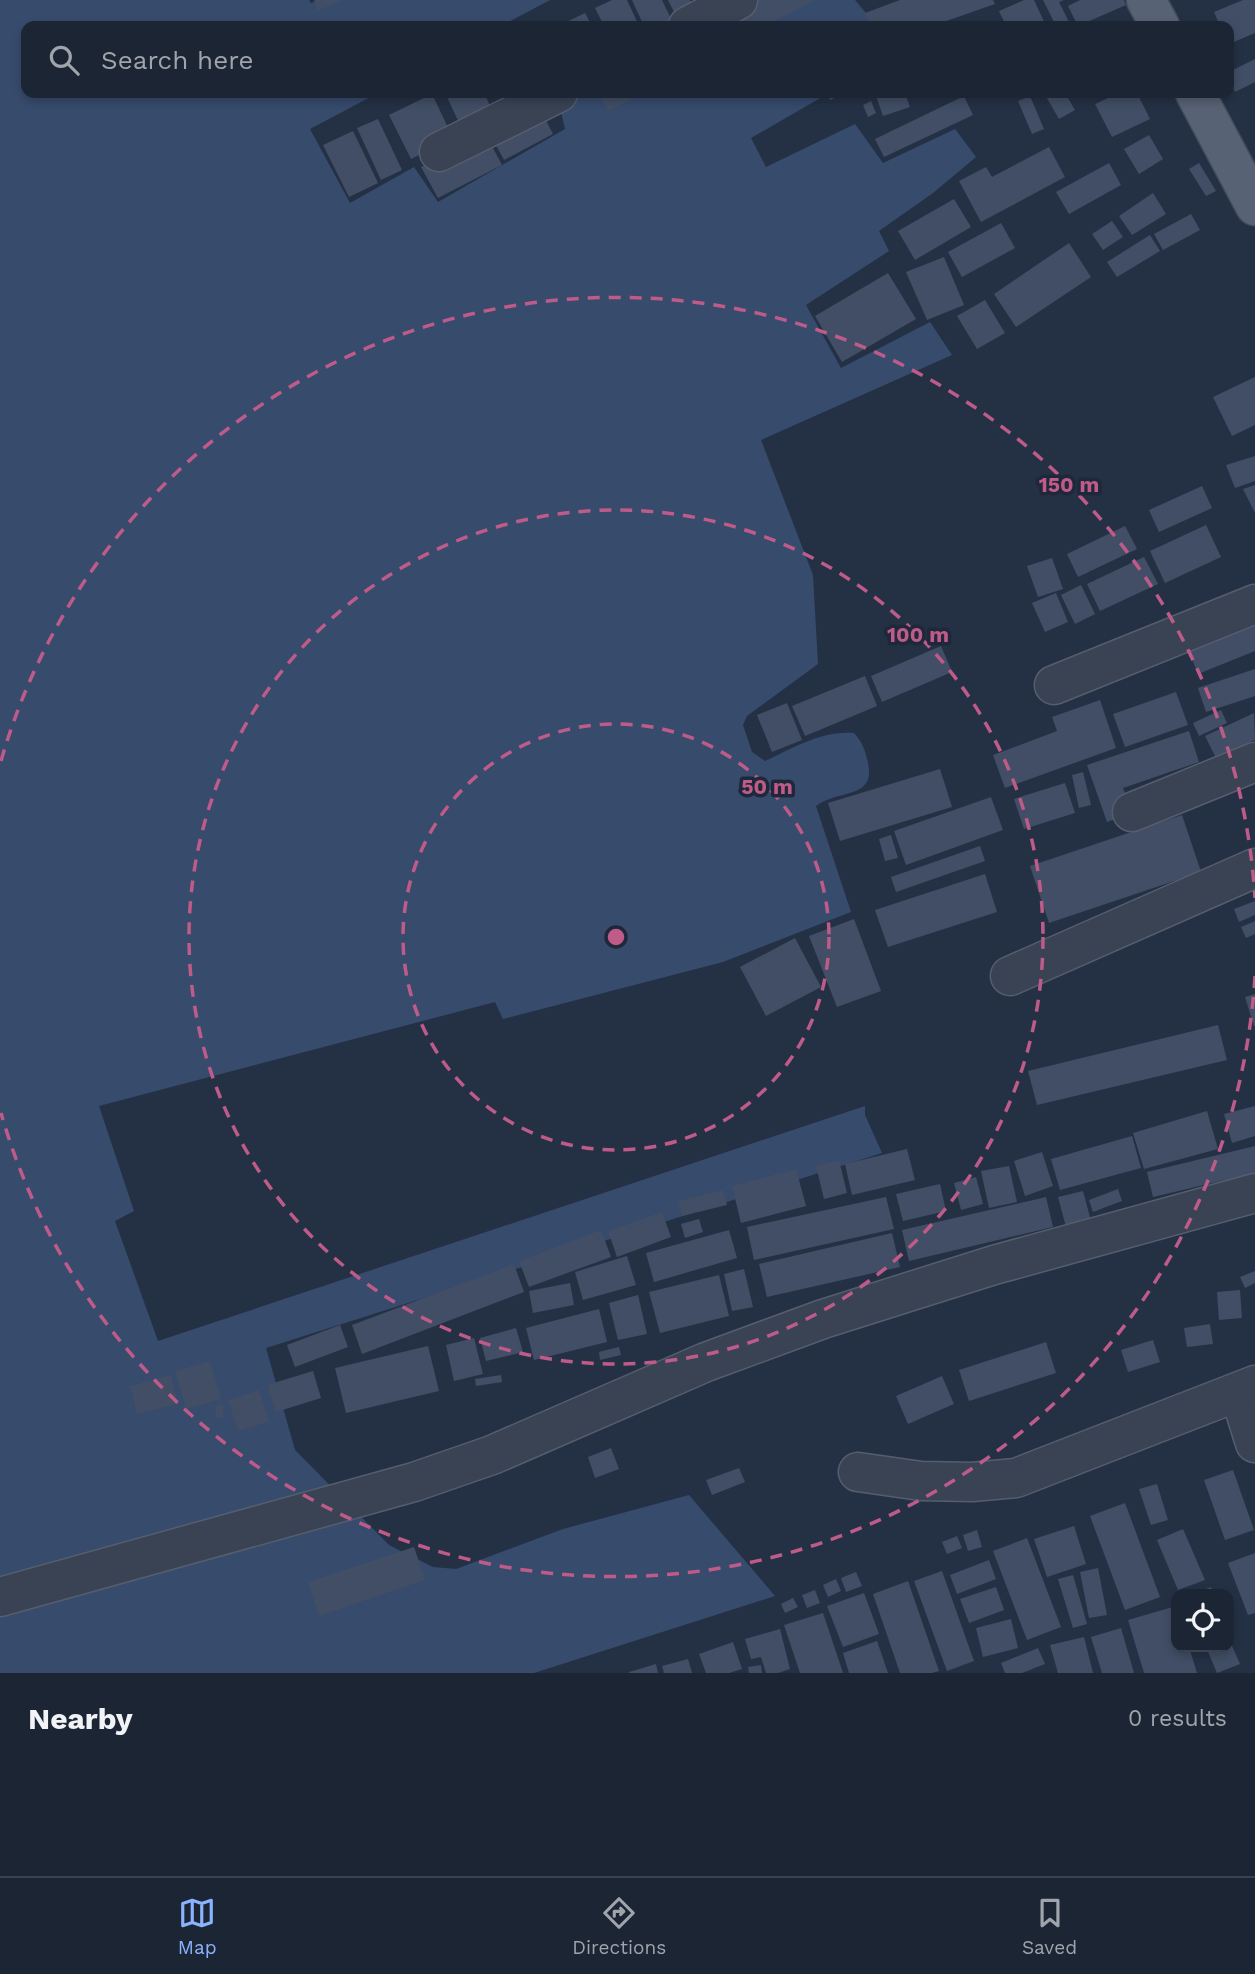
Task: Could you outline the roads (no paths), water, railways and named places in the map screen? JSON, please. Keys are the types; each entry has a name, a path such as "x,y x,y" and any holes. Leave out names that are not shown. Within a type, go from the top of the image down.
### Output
{"main road":[{"path":"1146,0 1157,21"},
{"path":"1198,98 1255,206"}],"street":[{"path":"698,21 738,0"},
{"path":"439,152 548,98"},
{"path":"1054,685 1255,604"},
{"path":"1132,812 1255,762"},
{"path":"1010,976 1255,869"},
{"path":"0,1597 414,1482 492,1455 706,1362 823,1319 994,1265 1255,1193"},
{"path":"858,1472 921,1481 972,1482 1016,1478 1247,1389 1255,1443"}],"water":[{"path":"0,0 309,0 311,3 319,0 550,0 510,21 21,21 21,98 369,98 310,129 350,203 414,167 438,202 565,129 559,103 569,98 600,98 609,103 619,98 820,98 751,138 766,167 855,124 883,163 955,129 976,157 933,193 879,231 889,251 806,305 841,368 930,322 952,355 761,440 813,575 818,664 747,716 743,725 752,752 765,761 808,741 831,734 854,733 862,743 868,763 869,775 866,783 853,792 816,806 851,912 723,962 503,1019 495,1002 99,1106 134,1211 115,1221 158,1341 865,1106 865,1115 882,1153 266,1348 295,1450 389,1545 433,1567 456,1569 563,1529 689,1495 775,1596 534,1673 0,1673"},
{"path":"809,0 855,0 873,21 768,21"}]}
